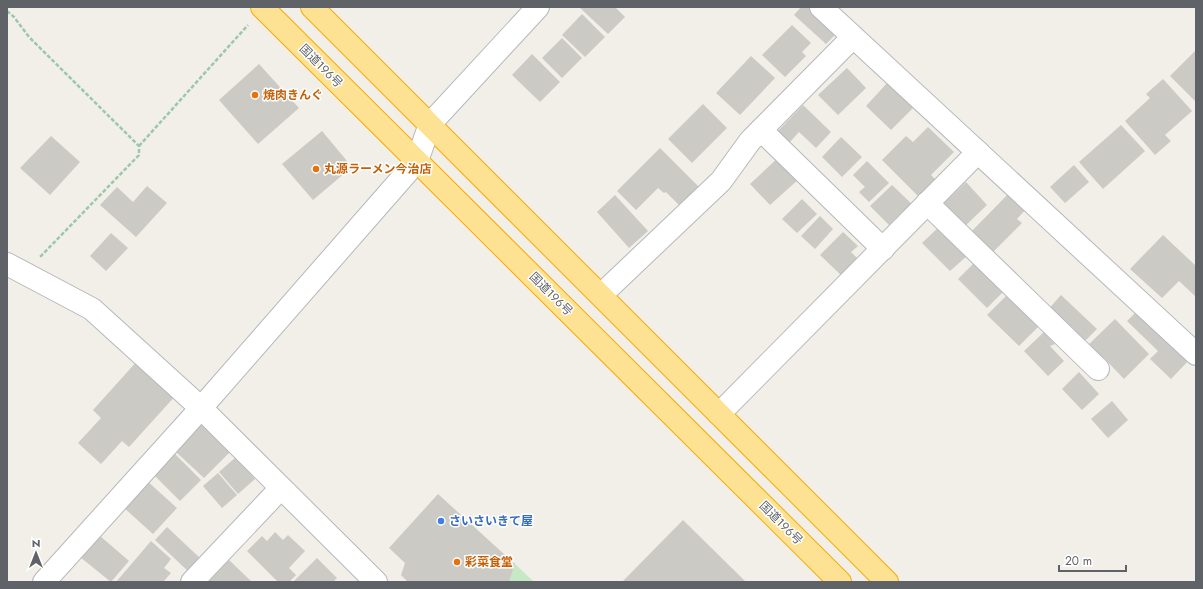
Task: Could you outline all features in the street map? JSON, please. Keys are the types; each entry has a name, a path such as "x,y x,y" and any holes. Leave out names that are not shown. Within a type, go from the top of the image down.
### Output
{"highway":[{"path":"312,7 886,582"},
{"name":"国道196号","path":"262,8 840,582"}],"street":[{"path":"44,582 201,408 417,161 430,124 538,7"},
{"path":"821,7 1196,354"},
{"path":"601,296 721,181 750,141 853,37"},
{"path":"761,130 883,248"},
{"path":"719,414 978,152"},
{"path":"927,203 1098,369"},
{"path":"16,269 92,309 201,408 281,488 363,578"},
{"path":"192,582 281,488"}],"path":[{"path":"16,269 138,155 138,146 262,8"},
{"path":"7,11 14,17 29,37 138,146"}],"green space":[{"path":"515,564 534,582 509,582"}],"building":[{"path":"579,7 615,7 625,17 608,34"},
{"path":"801,7 811,7 838,32 826,44 794,15"},
{"path":"582,14 605,37 585,57 562,35"},
{"path":"792,25 811,43 802,52 806,56 785,77 762,55"},
{"path":"562,38 582,58 562,78 542,58"},
{"path":"1196,50 1196,102 1170,76"},
{"path":"532,54 560,82 540,102 512,75"},
{"path":"751,56 775,78 740,115 716,93"},
{"path":"259,64 299,108 258,144 219,100"},
{"path":"847,68 866,88 838,115 818,95"},
{"path":"1163,79 1192,111 1165,135 1171,141 1155,155 1125,121 1150,98 1146,94"},
{"path":"889,81 915,106 891,130 866,106"},
{"path":"703,104 727,128 692,163 668,139"},
{"path":"803,105 831,132 816,148 799,132 789,143 777,132"},
{"path":"1121,125 1145,151 1103,189 1079,162"},
{"path":"928,127 954,152 931,175 935,179 918,196 882,160 906,136 913,142"},
{"path":"322,131 352,167 313,200 282,164"},
{"path":"51,136 80,162 50,195 20,168"},
{"path":"841,137 862,157 842,177 822,157"},
{"path":"660,148 700,188 681,207 666,192 664,193 658,188 636,210 617,191"},
{"path":"780,156 800,178 770,205 750,184"},
{"path":"867,161 889,183 869,202 859,192 865,187 853,175"},
{"path":"1074,165 1089,182 1065,203 1050,187"},
{"path":"966,182 987,205 964,227 942,205"},
{"path":"892,185 915,207 906,216 902,212 889,225 870,206"},
{"path":"147,186 167,203 136,237 100,205 117,187 133,202"},
{"path":"1012,190 1028,207 1017,219 1022,223 992,253 971,232"},
{"path":"615,195 648,231 629,248 597,212"},
{"path":"802,199 817,214 797,233 782,219"},
{"path":"820,216 833,229 815,249 801,236"},
{"path":"940,226 967,256 950,271 922,243"},
{"path":"843,232 858,246 851,252 860,261 844,278 820,255"},
{"path":"111,233 128,248 106,271 90,256"},
{"path":"1163,235 1196,266 1195,296 1179,281 1162,298 1130,269"},
{"path":"976,261 1005,290 987,308 958,279"},
{"path":"1008,294 1040,325 1019,346 987,315"},
{"path":"1061,295 1097,329 1081,345 1046,312"},
{"path":"1139,309 1190,359 1171,379 1150,359 1158,351 1127,321"},
{"path":"1115,319 1149,354 1124,379 1104,358 1099,364 1084,349"},
{"path":"1044,332 1055,344 1050,346 1064,361 1048,376 1024,351"},
{"path":"139,359 177,394 129,447 122,441 101,464 78,443 101,418 93,410"},
{"path":"1079,372 1099,394 1082,410 1062,389"},
{"path":"1112,401 1128,420 1108,438 1091,419"},
{"path":"203,423 232,450 204,478 175,451"},
{"path":"172,451 201,480 180,501 151,472"},
{"path":"236,457 255,479 238,494 219,472"},
{"path":"218,473 237,495 222,508 203,486"},
{"path":"146,480 177,508 153,534 122,506"},
{"name":"さいさいきて屋","path":"438,494 515,564 509,582 408,582 401,575 405,563 389,548"},
{"path":"683,520 746,582 622,582"},
{"path":"167,527 201,559 189,572 155,540"},
{"path":"275,532 283,540 288,535 305,551 289,568 296,575 289,582 276,582 277,581 247,551 262,536 267,541"},
{"path":"99,535 129,561 111,582 80,557"},
{"path":"151,541 171,559 164,568 171,573 163,582 116,582"},
{"path":"317,558 337,578 333,582 293,582"},
{"path":"229,560 252,582 208,582"}],"place":[{"name":"焼肉きんぐ","path":"255,95"},
{"name":"丸源ラーメン今治店","path":"316,169"},
{"name":"さいさいきて屋","path":"441,521"},
{"name":"彩菜食堂","path":"457,562"}]}
